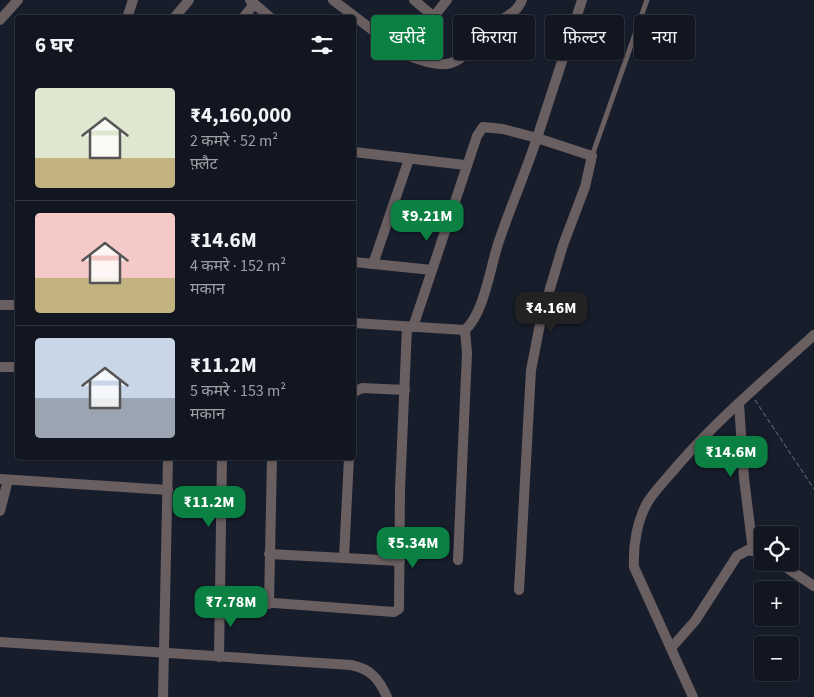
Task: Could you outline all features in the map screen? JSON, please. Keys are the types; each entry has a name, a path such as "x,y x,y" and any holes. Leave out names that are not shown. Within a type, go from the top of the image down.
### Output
{"street":[{"path":"0,20 18,0"},
{"path":"128,15 133,0"},
{"path":"176,15 189,0"},
{"path":"333,0 353,15"},
{"path":"414,0 432,15"},
{"path":"434,15 446,0"},
{"path":"423,60 439,65 460,60 492,26 515,11 522,0"},
{"path":"356,323 465,330 471,325 479,308 499,243 538,138 582,0"},
{"path":"245,15 252,2 267,15"},
{"path":"356,17 371,29"},
{"path":"220,599 398,612 400,603 405,390 410,327 432,270 465,166 483,126 503,128 592,156 585,186 563,245 541,319 531,370 519,590"},
{"path":"356,152 465,166"},
{"path":"373,264 409,159"},
{"path":"356,262 432,270"},
{"path":"0,305 15,305"},
{"path":"458,560 467,353 465,330"},
{"path":"693,697 672,647 634,567 634,554 639,525 649,501 664,481 714,426 814,335"},
{"path":"0,367 15,367"},
{"path":"356,391 362,388 405,390"},
{"path":"739,404 744,478 754,531"},
{"path":"163,697 168,460"},
{"path":"219,657 222,460"},
{"path":"269,604 272,460"},
{"path":"344,557 349,460"},
{"path":"0,511 4,480 168,490"},
{"path":"672,647 695,620 737,556 743,552 754,552"},
{"path":"269,554 400,561"},
{"path":"792,571 814,586"},
{"path":"0,642 363,667 373,674 387,697"}],"lane":[{"path":"592,156 647,0"}],"path":[{"path":"750,393 814,489"}]}
